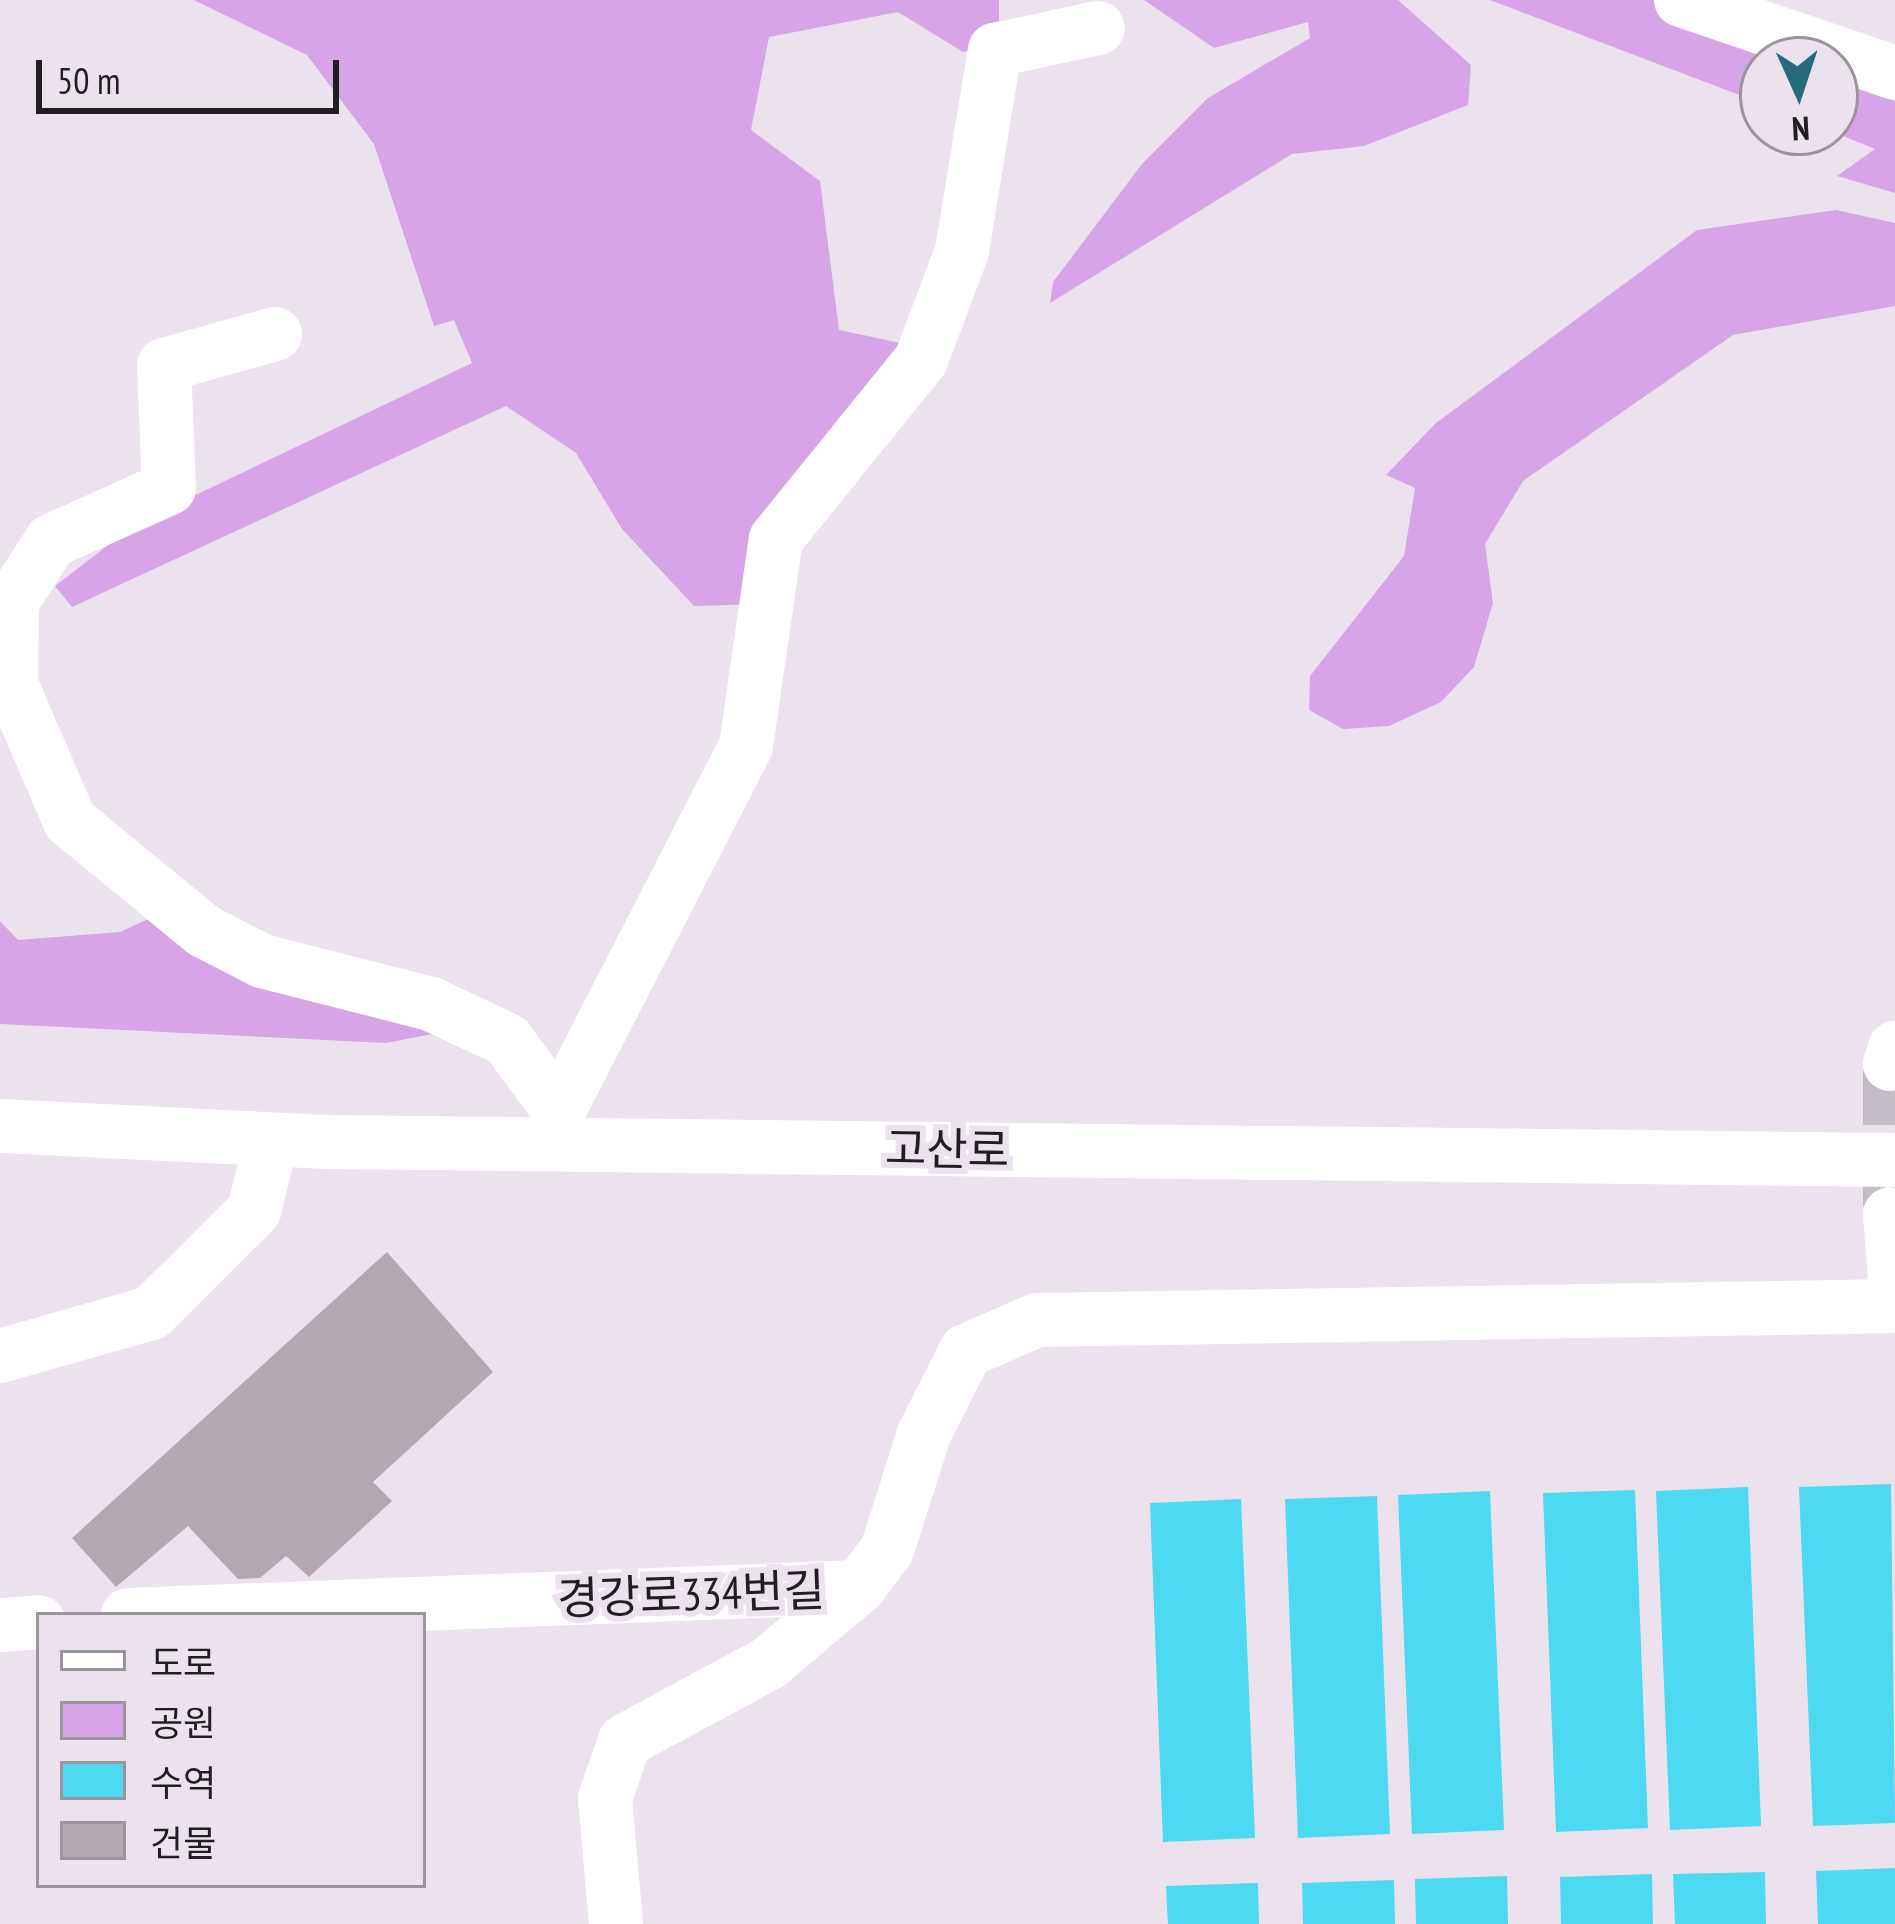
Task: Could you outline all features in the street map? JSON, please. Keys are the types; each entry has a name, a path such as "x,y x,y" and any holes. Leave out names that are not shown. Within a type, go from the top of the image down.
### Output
{"street":[{"path":"1681,0 1895,74"},
{"path":"274,334 164,365 169,488 51,541 12,602 10,685 70,820 185,917 262,961 431,1004 507,1040 559,1110 746,746 776,539 921,360 962,250 995,50 1098,28"},
{"name":"고산로","path":"0,1090 559,1110 1895,1123"},
{"name":"고산로","path":"0,1126 271,1141 1895,1160"},
{"path":"0,1356 151,1312 254,1211 271,1141"},
{"path":"1890,1214 1895,1279"},
{"path":"859,1587 887,1550 924,1434 966,1351 1037,1319 1895,1306"},
{"name":"경강로334번길","path":"206,1612 859,1587"},
{"name":"경강로334번길","path":"616,1924 605,1798 625,1741 769,1663 859,1587"},
{"path":"0,1625 36,1622"}],"green space":[{"path":"194,0 999,0 999,45 963,52 898,12 769,37 751,130 820,181 839,330 924,348 760,604 694,606 622,529 576,453 506,406 72,607 55,586 137,523 472,363 454,320 434,326 374,144 307,55"},
{"path":"1144,0 1398,0 1471,65 1468,105 1364,146 1292,154 1050,303 1053,282 1142,164 1208,98 1310,38 1308,22 1214,48"},
{"path":"1490,0 1730,0 1764,36 1739,36 1739,95"},
{"path":"1859,87 1895,101 1895,193 1837,176 1875,149 1859,143"},
{"path":"1836,210 1895,223 1895,306 1733,335 1523,481 1485,544 1493,603 1474,667 1441,702 1389,726 1343,729 1309,710 1310,676 1404,556 1415,488 1386,475 1436,423 1697,230"},
{"path":"166,911 437,1033 386,1043 0,1024 0,921 18,940 120,932"}],"water":[{"path":"1891,1484 1895,1823 1813,1826 1799,1487"},
{"path":"1748,1487 1761,1826 1670,1830 1656,1491"},
{"path":"1635,1490 1648,1828 1556,1832 1543,1493"},
{"path":"1490,1491 1504,1830 1412,1834 1398,1495"},
{"path":"1377,1496 1390,1834 1298,1838 1285,1499"},
{"path":"1241,1499 1255,1838 1163,1842 1150,1503"},
{"path":"1895,1868 1895,1924 1818,1924 1816,1871"},
{"path":"1765,1872 1766,1924 1675,1924 1673,1874"},
{"path":"1652,1874 1653,1924 1561,1924 1560,1877"},
{"path":"1507,1876 1508,1924 1416,1924 1415,1879"},
{"path":"1394,1880 1395,1924 1303,1924 1302,1883"},
{"path":"1258,1883 1259,1924 1168,1924 1166,1886"}],"building":[{"path":"387,1252 493,1372 373,1482 392,1501 309,1577 286,1556 260,1578 238,1579 188,1526 116,1587 72,1538"}],"tunnel":[{"path":"1890,1064 1890,1206"}]}
